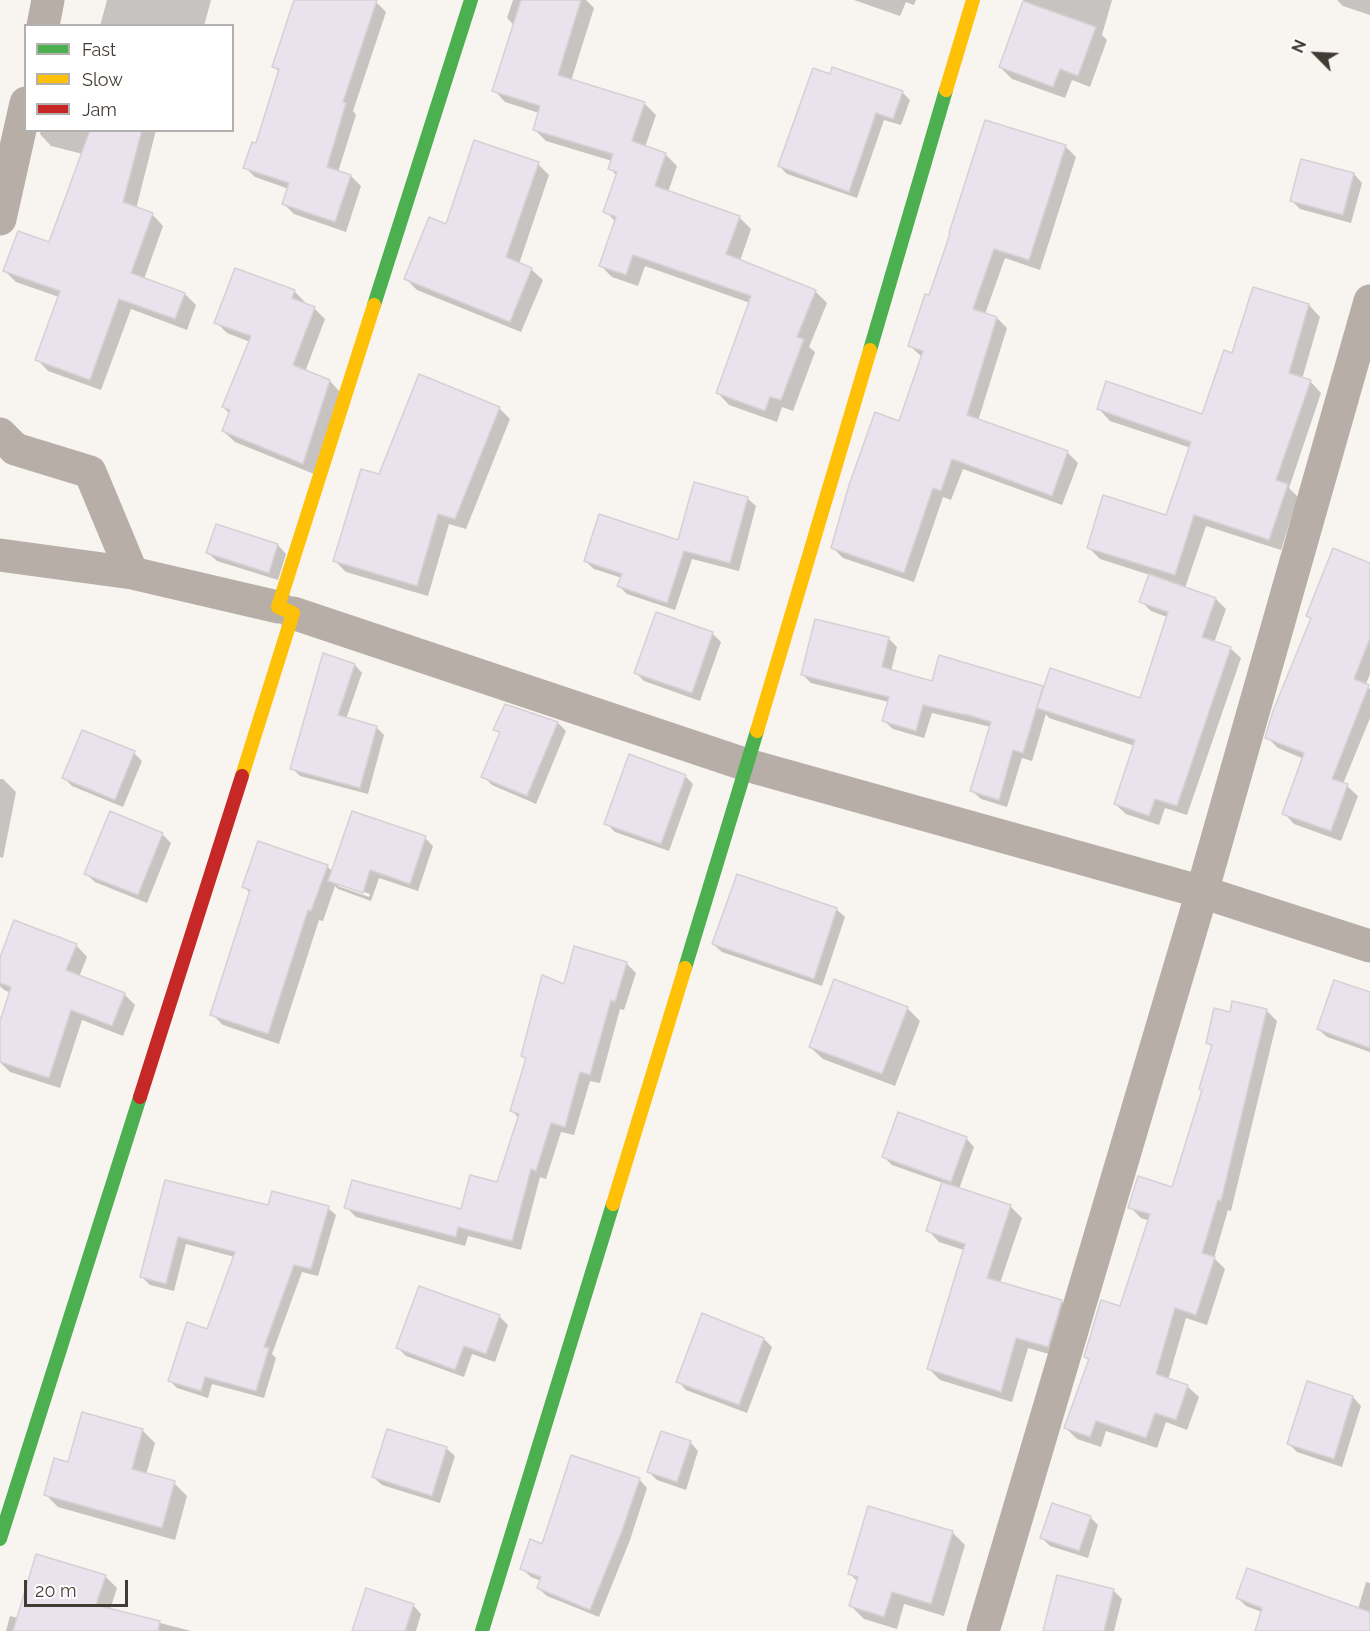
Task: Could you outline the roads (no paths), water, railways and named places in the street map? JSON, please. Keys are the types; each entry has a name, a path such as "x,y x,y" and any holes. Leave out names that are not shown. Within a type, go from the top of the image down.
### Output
{"street":[{"path":"43,24 48,0"},
{"path":"0,1539 471,0"},
{"path":"482,1631 747,765 973,0"},
{"path":"0,219 24,112"},
{"path":"983,1631 1202,892 1370,301"},
{"path":"0,434 15,449 90,472 132,573"},
{"path":"0,555 132,573 285,610 747,765 1202,892 1370,946"}]}
